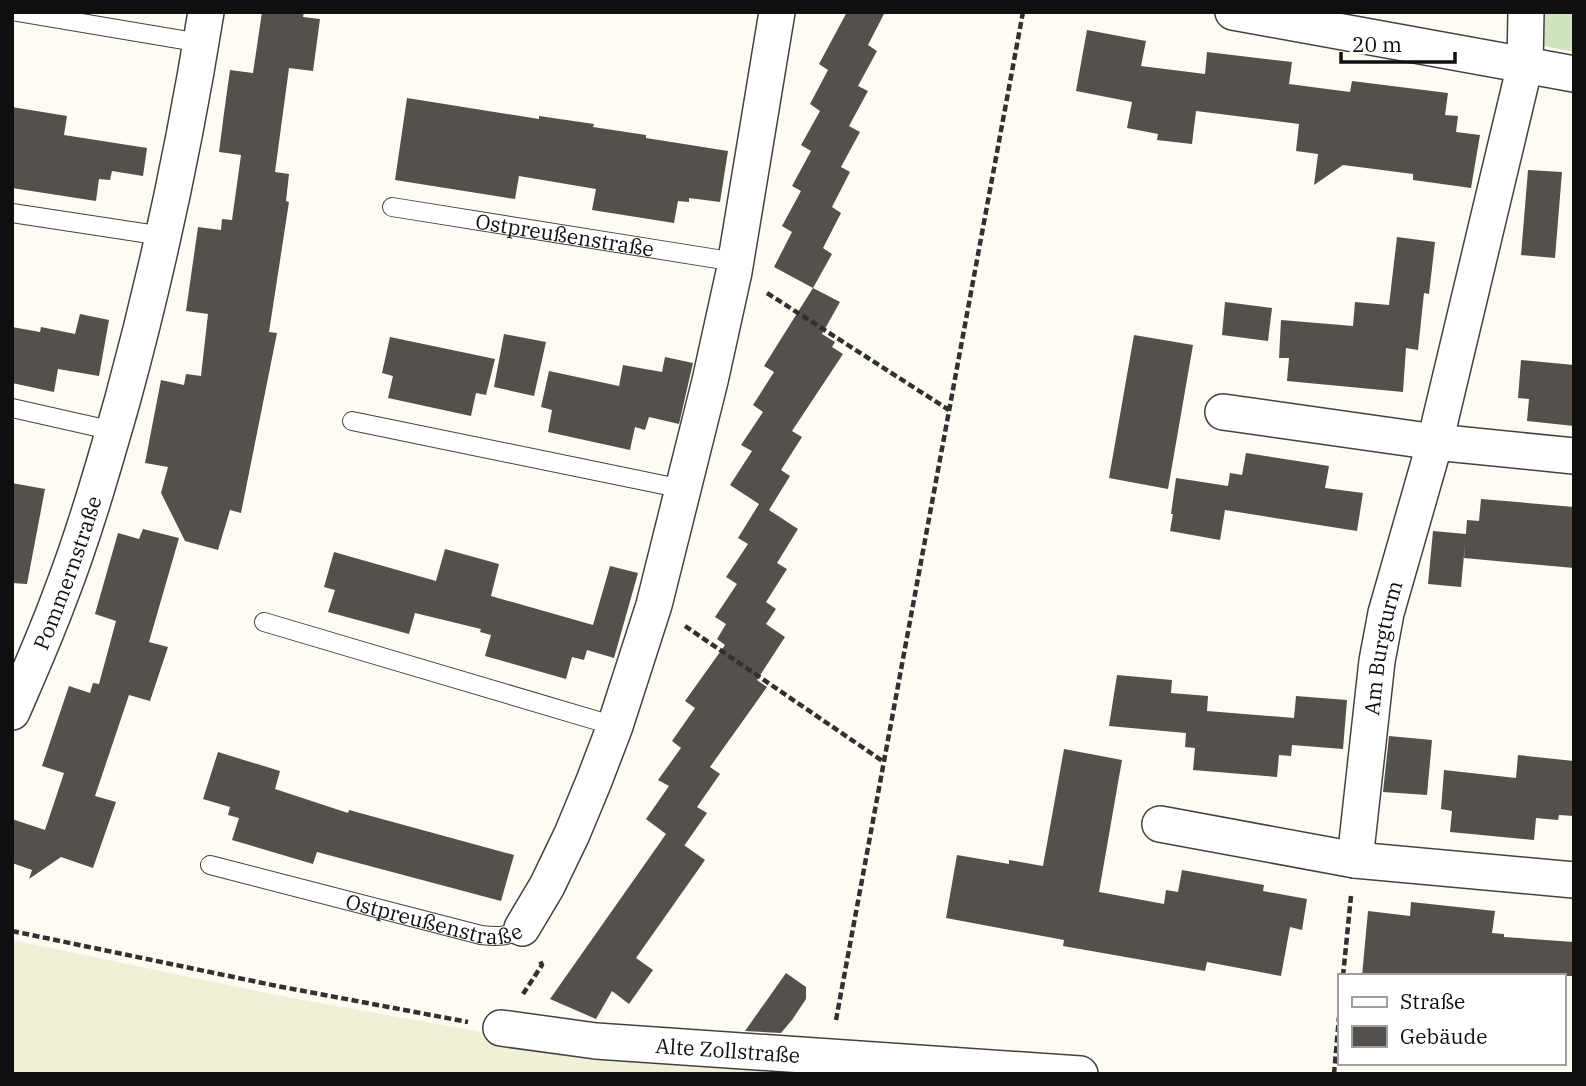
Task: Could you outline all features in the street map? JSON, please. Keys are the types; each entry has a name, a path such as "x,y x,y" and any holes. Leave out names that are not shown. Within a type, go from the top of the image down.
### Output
{"street":[{"name":"Ostpreußenstraße","path":"522,928 559,861 594,781 615,726 654,605 710,381 735,267 777,12"},
{"path":"1233,12 1574,74"},
{"name":"Am Burgturm","path":"1354,860 1377,661 1386,613 1435,442 1525,65 1526,12"},
{"name":"Pommernstraße","path":"12,712 59,600 114,431 139,341 163,236 203,28"},
{"path":"1223,411 1435,442 1574,456"},
{"path":"1160,824 1354,860 1574,880"},
{"name":"Alte Zollstraße","path":"501,1028 596,1041 1080,1074"}],"lane":[{"name":"Pommernstraße","path":"17,12 203,28"},
{"name":"Ostpreußenstraße","path":"392,207 735,267"},
{"path":"12,213 163,236"},
{"path":"12,408 114,431"},
{"path":"352,421 683,489"},
{"path":"264,622 615,726"},
{"name":"Ostpreußenstraße","path":"210,865 481,935 501,937 522,928"}],"path":[{"path":"830,1056 1023,12"},
{"path":"735,267 949,410"},
{"path":"654,605 884,762"},
{"path":"1343,974 1354,860"},
{"path":"12,931 327,996 501,1028 542,965 522,928"},
{"path":"1334,1074 1338,1028"}],"shaded area":[{"path":"12,940 276,995 515,1038 929,1074 12,1074"}],"green space":[{"path":"1539,12 1574,12 1574,52 1539,45"}],"building":[{"path":"262,12 304,12 303,17 320,19 313,71 289,68 275,172 289,174 286,201 289,202 269,332 277,333 241,513 230,510 218,550 185,541 161,493 168,467 145,463 161,380 184,385 186,374 201,376 208,314 186,311 198,227 221,230 222,219 232,220 241,155 219,152 230,70 253,73"},
{"path":"847,12 885,12 868,45 877,51 858,86 868,91 849,126 860,132 841,167 850,172 832,207 841,213 823,248 832,254 813,288 774,267 792,232 782,226 801,191 792,186 811,151 801,145 820,111 810,104 828,70 819,64"},
{"path":"1087,30 1146,41 1141,66 1205,74 1207,52 1292,62 1289,84 1350,92 1352,81 1448,93 1445,115 1458,116 1456,132 1480,135 1471,188 1413,180 1413,174 1343,165 1314,185 1318,154 1296,151 1299,124 1196,111 1192,144 1157,140 1158,134 1127,128 1132,102 1076,91"},
{"path":"407,98 539,119 539,116 594,124 593,127 646,135 646,138 728,151 720,202 689,198 689,202 678,201 674,223 592,210 596,189 519,176 515,199 395,180"},
{"path":"12,107 67,116 64,135 147,148 143,176 112,171 110,180 99,179 96,201 12,188"},
{"path":"1528,170 1562,172 1555,258 1521,255"},
{"path":"1397,237 1435,242 1429,294 1424,293 1418,350 1406,348 1403,392 1287,381 1289,358 1279,358 1281,320 1353,326 1355,302 1389,305"},
{"path":"813,288 840,302 822,334 835,342 832,347 843,354 792,431 802,437 781,470 790,476 769,510 798,529 777,563 787,569 766,602 776,609 766,624 785,637 757,680 767,687 710,767 720,774 697,807 707,813 684,845 705,860 636,958 653,970 629,1004 612,991 596,1019 550,999 666,834 646,819 669,786 658,780 681,748 672,741 695,708 685,701 725,645 717,639 726,624 715,617 737,584 726,577 748,544 738,538 759,504 730,485 752,451 741,445 763,412 753,405 774,372 764,366"},
{"path":"1225,302 1272,308 1268,341 1222,335"},
{"path":"80,314 109,320 99,376 58,369 54,392 12,383 12,327 40,332 41,327 75,334"},
{"path":"504,334 546,342 534,396 494,387"},
{"path":"1134,335 1193,345 1168,489 1109,478"},
{"path":"390,337 495,359 486,395 476,393 471,416 388,398 393,376 382,373"},
{"path":"665,357 693,363 679,424 649,417 645,430 635,427 630,450 548,432 552,410 541,407 549,371 619,386 623,365 662,372"},
{"path":"1521,360 1574,365 1574,426 1527,421 1529,399 1518,398"},
{"path":"1246,453 1329,466 1325,488 1363,493 1357,531 1225,510 1220,540 1170,531 1176,478 1228,486 1230,473 1242,475"},
{"path":"12,483 45,489 27,584 12,583"},
{"path":"1481,499 1574,507 1574,568 1464,558 1467,520 1479,521"},
{"path":"143,529 179,538 149,642 168,647 150,701 129,695 95,796 116,802 93,868 61,857 29,879 32,870 12,863 12,819 45,830 64,773 42,766 69,686 90,693 93,683 99,684 116,621 95,614 118,533 139,539"},
{"path":"1433,531 1466,534 1461,587 1428,584"},
{"path":"445,549 499,564 491,596 593,625 610,566 638,573 614,658 587,650 584,660 572,657 566,679 485,656 491,635 480,632 481,629 415,613 409,634 328,612 335,590 324,587 334,552 436,581"},
{"path":"1117,675 1172,680 1171,693 1208,696 1207,711 1294,718 1296,696 1347,700 1343,749 1292,745 1291,756 1279,755 1277,777 1193,770 1195,748 1185,747 1186,733 1109,726"},
{"path":"1389,736 1432,740 1427,795 1383,792"},
{"path":"1064,749 1122,760 1099,892 1164,904 1166,890 1178,892 1182,870 1264,885 1263,891 1307,899 1302,930 1290,927 1281,976 1207,962 1205,971 1063,946 1064,940 946,918 957,855 1009,864 1009,860 1043,866"},
{"path":"218,752 280,771 275,789 348,813 349,810 514,855 501,901 317,852 313,864 232,840 239,818 228,815 230,807 203,799"},
{"path":"1518,755 1574,761 1574,816 1559,815 1558,820 1536,818 1534,840 1450,832 1452,811 1441,809 1444,770 1516,778"},
{"path":"1411,902 1495,911 1492,933 1504,934 1504,937 1574,942 1574,976 1362,974 1368,911 1410,916"},
{"path":"786,973 806,987 806,999 792,1020 781,1033 745,1031"}]}
